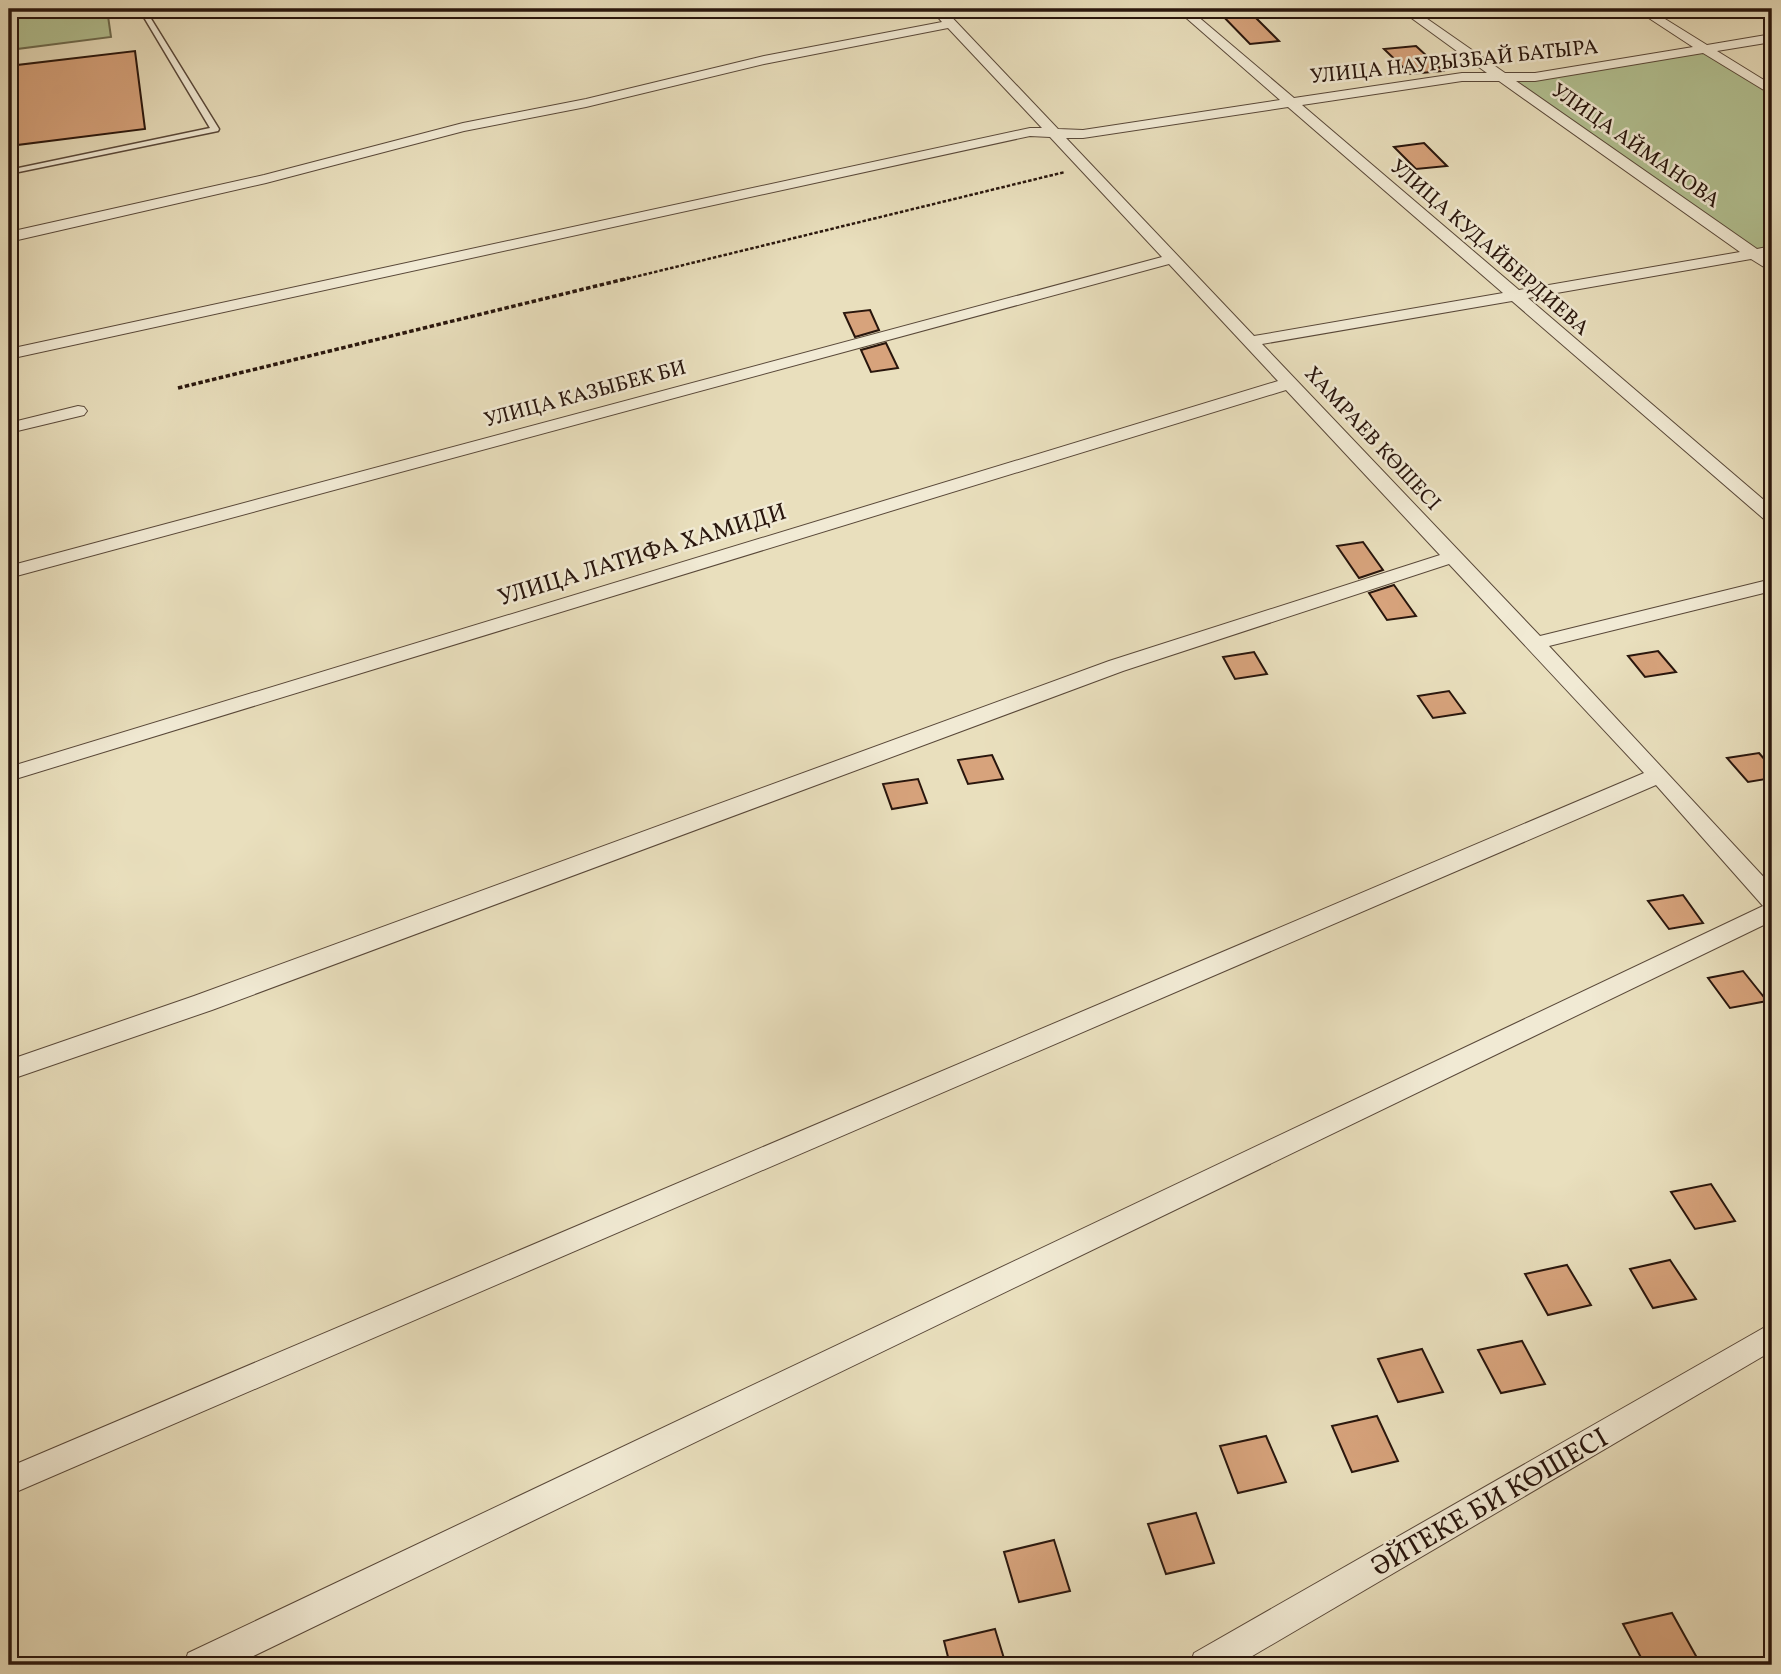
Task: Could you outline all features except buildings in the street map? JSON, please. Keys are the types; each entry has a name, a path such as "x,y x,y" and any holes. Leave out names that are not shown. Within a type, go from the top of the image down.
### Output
{"street":[{"name":"ХАМРАЕВ КӨШЕСІ","path":"937,9 1056,132 1533,644 1659,775 1772,901"},
{"name":"УЛИЦА КУДАЙБЕРДИЕВА","path":"1182,9 1772,516"},
{"name":"УЛИЦА АЙМАНОВА","path":"1405,9 1772,267"},
{"path":"1640,9 1772,91"},
{"path":"9,237 266,179 463,127 586,103 764,60 951,24"},
{"name":"УЛИЦА НАУРЫЗБАЙ БАТЫРА","path":"9,354 1030,132 1083,134 1290,100 1462,77 1535,77 1772,38"},
{"path":"1252,341 1772,251"},
{"name":"УЛИЦА КАЗЫБЕК БИ","path":"9,572 1174,258"},
{"name":"УЛИЦА ЛАТИФА ХАМИДИ","path":"9,774 1291,383"},
{"path":"9,428 78,411"},
{"path":"9,1070 203,1003 1116,666 1452,557"},
{"path":"1533,644 1772,586"},
{"path":"9,1480 1659,775"},
{"path":"200,1665 1772,911"},
{"name":"ӘЙТЕКЕ БИ КӨШЕСІ","path":"1206,1665 1772,1336"}],"lane":[{"path":"9,172 215,129 142,9"}],"path":[{"path":"178,388 1061,172 1090,169"}],"green space":[{"path":"9,9 107,9 111,37 9,50"},
{"path":"1703,49 1772,91 1772,251 1754,254 1504,77 1535,77"}]}
